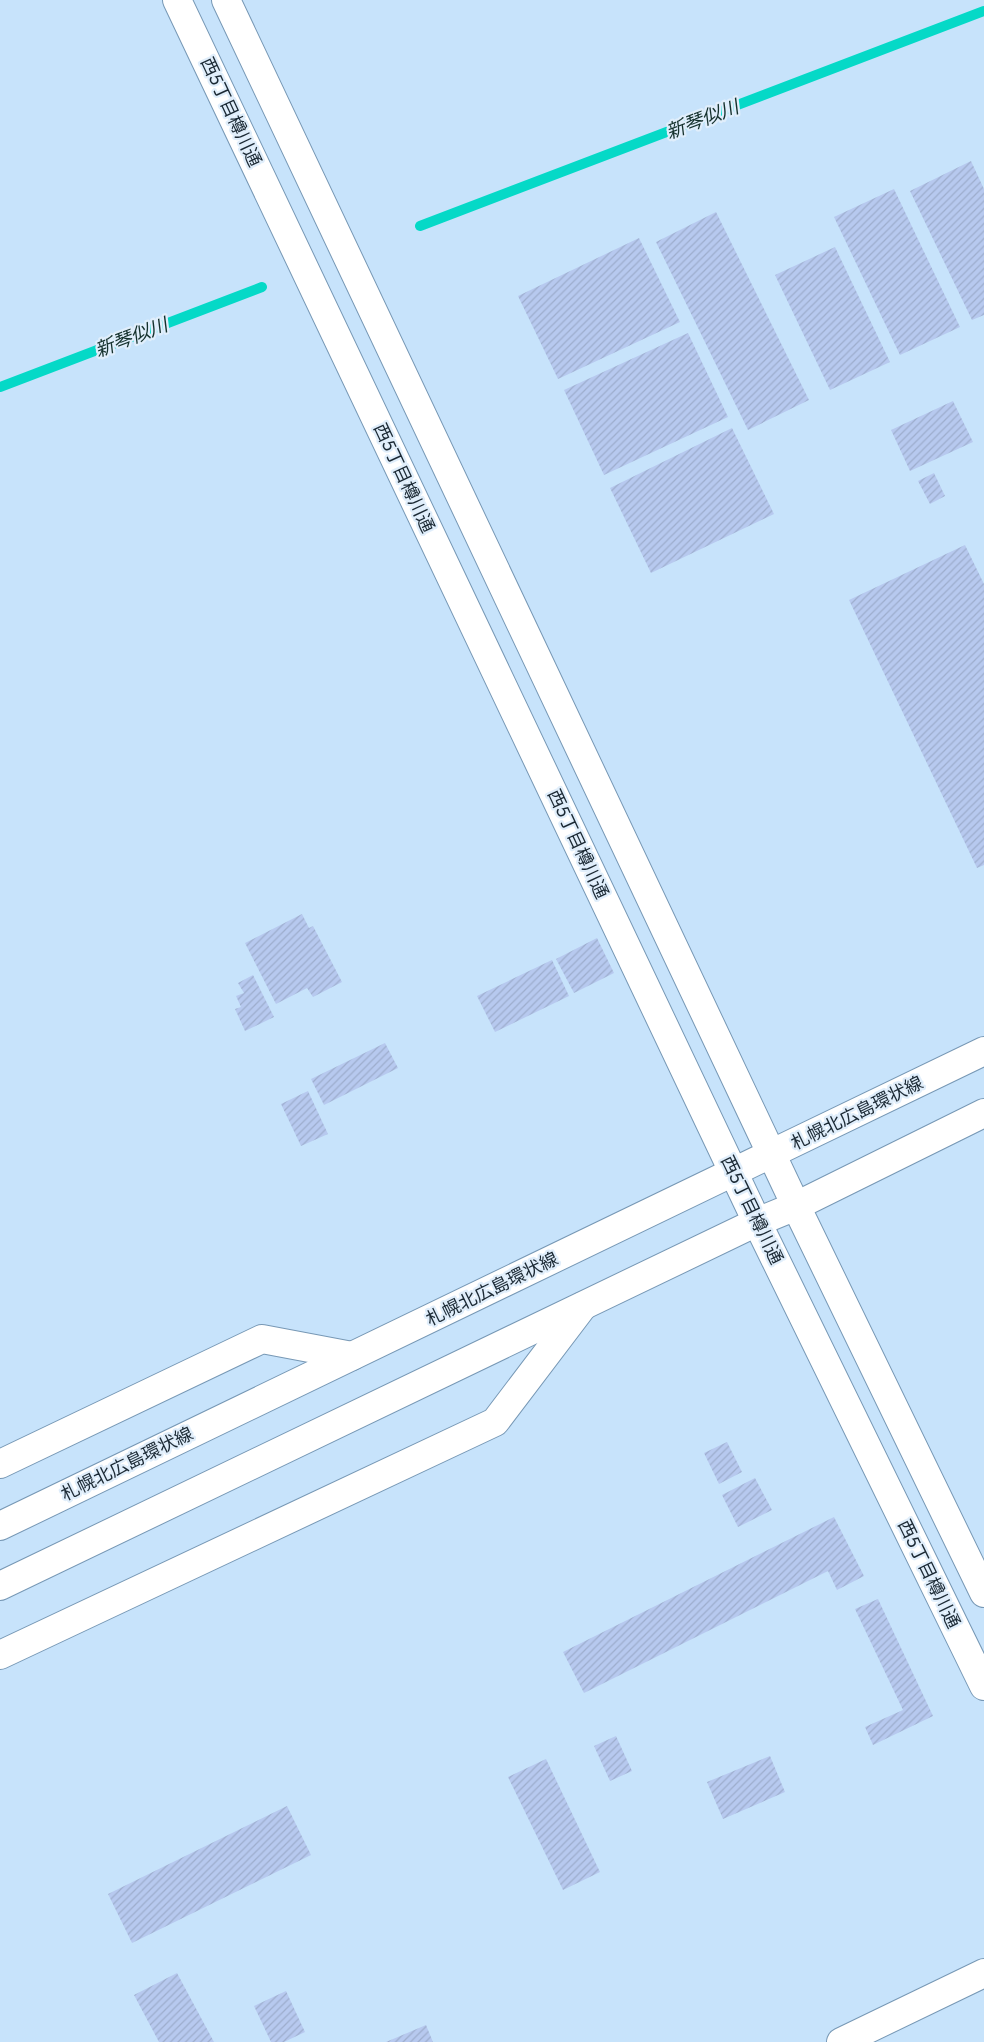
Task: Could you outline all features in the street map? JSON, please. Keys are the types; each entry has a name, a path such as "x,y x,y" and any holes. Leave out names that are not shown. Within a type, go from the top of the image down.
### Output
{"main road":[{"name":"西5丁目樽川通","path":"178,0 757,1222 984,1686"},
{"path":"226,0 773,1153 796,1206 984,1593"},
{"name":"札幌北広島環状線","path":"0,1526 984,1051"},
{"path":"0,1586 757,1222 796,1206 984,1113"},
{"path":"0,1655 495,1422 583,1306"},
{"path":"0,1464 262,1339 352,1356"},
{"path":"841,2042 984,1973"}],"building":[{"path":"971,161 984,189 984,315 972,320 910,191"},
{"path":"894,189 960,327 900,355 834,217"},
{"path":"716,212 809,400 748,430 656,242"},
{"path":"639,238 680,322 558,379 518,296"},
{"path":"835,247 890,362 830,390 775,275"},
{"path":"688,333 728,417 604,475 564,390"},
{"path":"953,401 973,442 910,471 891,430"},
{"path":"732,428 774,514 651,573 610,488"},
{"path":"934,473 945,496 930,504 918,481"},
{"path":"965,545 984,584 984,865 977,868 849,600"},
{"path":"302,914 309,928 313,926 342,982 313,997 307,988 276,1004 245,943"},
{"path":"597,938 614,973 574,993 556,959"},
{"path":"552,960 569,996 495,1032 477,996"},
{"path":"253,975 274,1017 245,1031 235,1009 241,1007 236,996 244,993 238,983"},
{"path":"385,1043 398,1068 324,1105 311,1079"},
{"path":"308,1091 328,1134 301,1146 281,1104"},
{"path":"727,1442 742,1472 719,1484 704,1453"},
{"path":"755,1478 772,1510 738,1527 722,1495"},
{"path":"834,1517 864,1576 837,1590 828,1571 584,1693 563,1652"},
{"path":"878,1599 933,1716 873,1745 865,1727 903,1710 855,1609"},
{"path":"616,1736 632,1771 610,1781 594,1746"},
{"path":"770,1756 785,1792 723,1819 707,1782"},
{"path":"546,1759 600,1872 563,1890 508,1777"},
{"path":"287,1806 311,1855 132,1943 108,1894"},
{"path":"177,1973 214,2042 159,2042 134,1995"},
{"path":"286,1991 305,2032 284,2042 271,2042 254,2006"},
{"path":"426,2025 433,2042 386,2042"}],"waterway":[{"name":"新琴似川","path":"420,226 984,11"},
{"name":"新琴似川","path":"0,387 262,287"}]}
